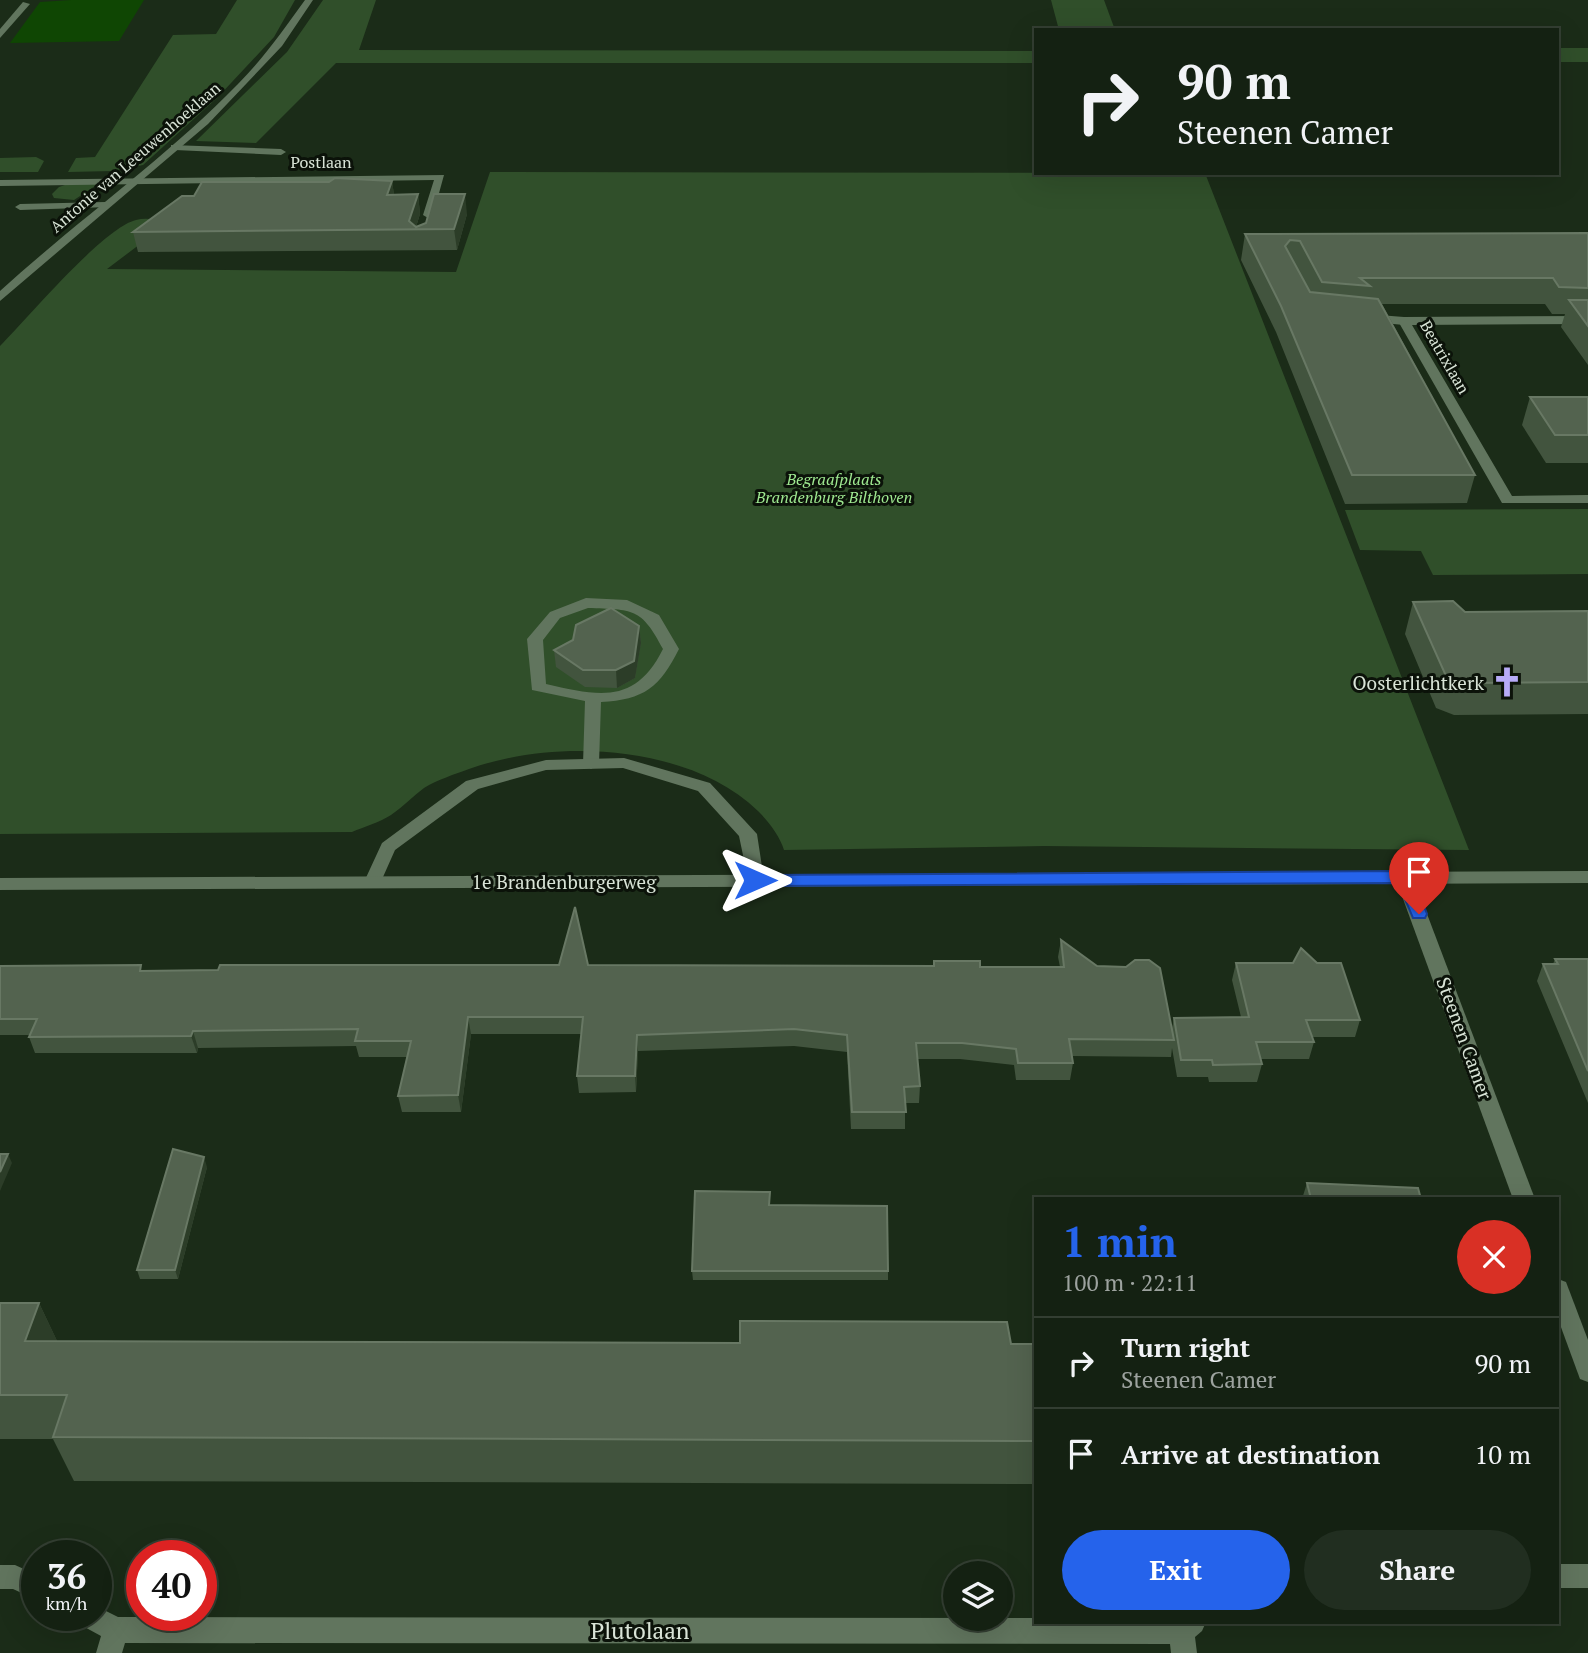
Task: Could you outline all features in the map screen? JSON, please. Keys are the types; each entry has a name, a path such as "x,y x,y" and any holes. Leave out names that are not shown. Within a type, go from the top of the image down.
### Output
{"street":[{"name":"Antonie van Leeuwenhoeklaan","path":"0,297 175,147 268,58 309,0"},
{"path":"0,35 26,4"},
{"path":"175,147 281,152"},
{"name":"Postlaan","path":"135,180 440,177 424,229"},
{"path":"0,183 43,179 135,180"},
{"path":"43,179 20,207 106,205"},
{"path":"1351,317 1404,321"},
{"name":"Beatrixlaan","path":"1588,320 1404,321 1507,500 1588,499"},
{"path":"586,603 627,605 654,618 671,649 658,675 627,696 593,697 538,687 536,639 555,615 586,603"},
{"path":"591,764 593,697"},
{"path":"373,882 388,847 472,785 546,765 624,763 704,787 748,834 755,880"},
{"name":"Steenen Camer","path":"1404,877 1523,1197"},
{"name":"1e Brandenburgerweg","path":"0,884 1588,877"},
{"path":"1559,1292 1588,1372"},
{"path":"1559,1576 1588,1576"},
{"path":"0,1577 15,1577 21,1580"},
{"name":"Plutolaan","path":"112,1641 1186,1635"}],"green space":[{"path":"237,0 295,0 274,37 217,98 143,165 113,171 68,172 76,158 95,157 173,35 216,34"},
{"path":"323,0 376,0 359,50 1034,51 1034,63 336,63 256,143 196,141 287,52"},
{"path":"1051,0 1104,0 1114,28 1058,28"},
{"path":"1559,48 1588,48 1588,62 1559,62"},
{"path":"36,157 44,161 38,172 0,172 0,158"},
{"name":"Begraafplaats Brandenburg Bilthoven","path":"490,172 1206,175 1469,850 1044,846 784,850 780,839 758,811 729,789 696,772 659,760 620,753 580,751 503,759 446,777 420,791 391,815 352,832 0,834 0,346 86,256 122,227 140,219 168,223 107,269 456,272"},
{"path":"68,184 98,184 74,200 54,198 52,194 59,187"},
{"path":"1588,509 1588,574 1433,575 1421,551 1360,550 1345,510"}],"shaded area":[{"path":"144,0 119,41 10,43 40,2"}],"building":[{"path":"335,178 392,181 387,195 418,194 409,221 416,227 426,223 434,194 465,194 454,229 133,232 182,196 194,196 202,182 329,182"},
{"path":"1588,233 1588,288 1559,287 1553,278 1360,278 1370,286 1322,282 1300,241 1290,240 1285,246 1310,292 1378,299 1475,475 1352,475 1281,306 1245,234"},
{"path":"1569,300 1588,300 1588,326"},
{"path":"1530,397 1588,397 1588,435 1555,435"},
{"path":"1453,601 1465,612 1588,611 1588,682 1464,683 1446,676 1413,602"},
{"path":"611,608 639,626 634,661 616,670 583,670 554,650 573,640 576,625"},
{"path":"575,907 588,965 934,966 934,961 980,961 980,967 1064,967 1061,940 1097,966 1126,967 1135,960 1149,960 1160,968 1174,1040 1069,1039 1073,1063 1018,1063 1016,1049 962,1043 916,1043 920,1086 904,1087 906,1112 852,1112 847,1035 794,1029 637,1035 635,1076 577,1076 583,1017 468,1017 458,1095 398,1096 411,1041 355,1041 358,1029 193,1031 191,1036 29,1037 37,1019 0,1019 0,966 141,965 140,971 218,970 220,965 559,965"},
{"path":"1301,948 1317,963 1341,963 1360,1020 1306,1020 1314,1042 1256,1042 1262,1064 1213,1065 1212,1060 1181,1060 1174,1018 1249,1017 1236,963 1293,963"},
{"path":"1555,959 1588,959 1588,1071 1543,964 1558,964"},
{"path":"173,1149 204,1157 175,1270 137,1270"},
{"path":"0,1154 8,1154 0,1172"},
{"path":"1307,1183 1418,1188 1420,1197 1310,1197"},
{"path":"695,1191 770,1192 769,1205 887,1206 888,1271 692,1271"},
{"path":"0,1303 39,1303 25,1341 740,1343 740,1321 1007,1322 1011,1344 1034,1344 1034,1441 53,1437 67,1395 0,1395"}],"place":[{"name":"Oosterlichtkerk","path":"1507,682"}],"route":[{"path":"755,880 1404,877 1419,914"}]}
